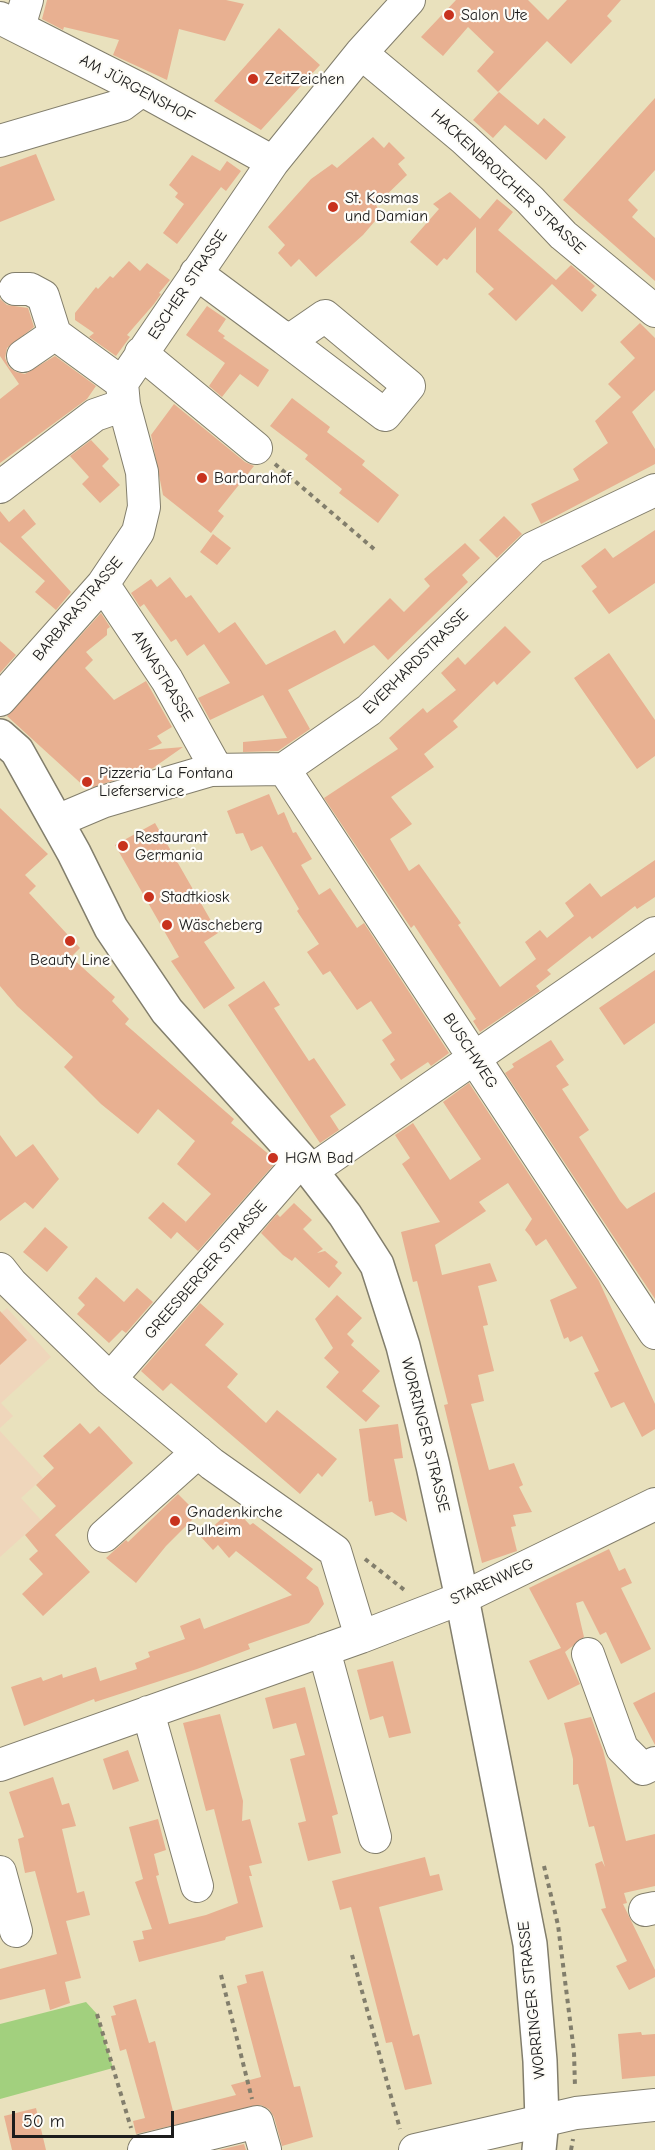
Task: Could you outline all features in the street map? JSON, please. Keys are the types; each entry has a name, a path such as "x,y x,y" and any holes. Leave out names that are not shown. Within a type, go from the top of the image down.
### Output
{"main road":[{"name":"WORRINGER STRASSE","path":"0,736 17,751 57,821 111,928 167,1011 306,1166 345,1215 377,1265 403,1346 462,1598 530,1944 540,2061 541,2135"}],"street":[{"name":"ESCHER STRASSE","path":"123,394 141,353 273,162 361,53 409,0"},
{"name":"AM JÜRGENSHOF","path":"15,15 142,90 273,162"},
{"name":"HACKENBROICHER STRASSE","path":"361,53 464,139 530,200 563,235 649,297"},
{"path":"0,141 122,105 142,90"},
{"path":"196,273 285,339"},
{"path":"0,487 123,394 55,334 43,296 30,289 15,289"},
{"path":"23,356 55,334"},
{"path":"141,353 256,448"},
{"name":"BARBARASTRASSE","path":"0,700 103,584 138,532 144,507 142,472 123,394"},
{"name":"EVERHARDSTRASSE","path":"284,770 369,711 532,548 655,490"},
{"name":"ANNASTRASSE","path":"103,584 167,680 217,770"},
{"path":"57,821 102,802 217,770 284,770"},
{"name":"BUSCHWEG","path":"284,770 655,1333"},
{"name":"GREESBERGER STRASSE","path":"110,1379 306,1166 475,1058 655,933"},
{"path":"4,1282 110,1379 198,1452 335,1551 361,1637"},
{"path":"104,1536 198,1452"},
{"name":"STARENWEG","path":"0,1765 361,1637 462,1598 655,1504"},
{"path":"313,1654 375,1837"},
{"path":"588,1654 622,1748 649,1766"},
{"path":"148,1712 197,1886"},
{"path":"0,1872 16,1931"},
{"path":"409,2144 541,2135 655,2105"},
{"path":"137,2140 261,2136"}],"path":[{"path":"256,448 374,549"},
{"path":"335,1551 347,1545 430,1610"},
{"path":"352,1955 409,2144"},
{"path":"221,1975 261,2136"},
{"path":"97,2014 137,2140"}],"shaded area":[{"path":"7,1308 51,1357 1,1403 13,1416 0,1428 0,1314"},
{"path":"0,1431 43,1478 21,1498 41,1520 0,1557"}],"green space":[{"path":"86,2002 97,2014 113,2068 0,2099 0,2024"}],"building":[{"path":"47,0 226,0 244,4 225,41 179,29 167,80 113,55 119,40 64,27 63,30 42,19"},
{"path":"456,0 528,0 548,20 567,0 621,0 607,16 612,21 571,64 547,41 498,92 477,71 494,52 468,27 443,56 421,37"},
{"path":"279,28 320,65 261,130 214,101"},
{"path":"499,92 538,125 544,118 566,137 546,160 505,125 493,138 473,120"},
{"path":"655,98 655,170 628,200 638,210 632,217 655,238 655,281 563,200"},
{"name":"St. Kosmas und Damian","path":"373,137 384,148 389,142 405,158 398,164 407,175 376,205 381,214 363,235 316,277 299,259 291,267 278,253 285,245 268,227 311,179 332,164 337,168"},
{"path":"36,154 55,200 0,222 0,167"},
{"path":"192,155 220,171 227,161 241,171 226,191 221,187 177,244 163,233 184,204 175,197 178,193 169,185"},
{"path":"450,192 480,219 497,199 513,212 498,230 556,280 571,265 595,286 591,290 597,295 582,312 552,284 516,321 488,294 494,289 476,272 476,227 447,260 444,258 437,266 410,242 439,209 433,204"},
{"path":"129,261 140,271 147,263 170,280 159,293 161,294 154,304 127,335 130,337 116,356 89,337 94,333 75,320 75,313 96,287 98,289 110,276 113,278"},
{"path":"0,299 7,305 28,308 34,327 7,348 5,358 9,367 25,374 55,356 96,386 87,399 0,463 0,399 19,384 0,356"},
{"path":"207,306 226,319 218,331 225,336 223,338 269,370 258,387 240,374 222,397 209,386 225,363 186,335"},
{"path":"640,323 655,338 655,390 632,412 655,449 655,464 541,524 531,504 579,480 573,469 608,443 595,421 621,397 608,384 635,358 620,342"},
{"path":"292,398 330,427 327,432 365,461 362,465 399,495 378,523 339,493 342,489 305,459 308,455 270,426"},
{"name":"Barbarahof","path":"174,404 245,462 254,466 218,511 224,516 211,533 163,495 151,435"},
{"path":"91,440 109,459 102,466 120,485 100,503 82,484 89,477 70,456"},
{"path":"24,509 36,524 21,537 71,592 56,610 35,592 45,581 0,542 0,511 9,522"},
{"path":"504,516 522,534 497,558 479,540"},
{"path":"655,530 655,583 609,614 592,591 597,587 581,566 605,548 613,558"},
{"path":"213,534 231,548 217,565 200,552"},
{"path":"465,543 480,558 462,575 468,582 388,660 374,645 288,690 310,729 278,751 243,752 243,742 287,738 263,695 210,720 198,698 230,683 204,644 187,656 176,639 171,642 144,604 140,607 131,593 151,579 157,587 170,577 186,598 191,595 219,633 235,622 266,665 335,630 344,644 390,598 404,612 430,586 424,579"},
{"path":"101,613 110,627 107,629 107,635 86,652 93,660 85,668 114,700 146,681 172,727 157,736 162,743 148,750 183,747 153,768 87,789 7,716"},
{"path":"505,626 531,652 497,685 494,681 453,721 458,727 424,754 434,767 391,797 412,824 390,839 409,871 419,864 461,923 458,925 500,987 536,959 525,942 540,930 547,938 574,916 565,903 590,883 601,897 655,860 655,897 637,909 635,906 592,939 590,936 547,970 551,974 536,986 540,991 480,1032 473,1021 476,1019 414,925 411,928 324,798 398,749 389,738 423,708 427,713 456,690 441,673 458,657 465,665"},
{"path":"0,641 16,655 0,673"},
{"path":"609,653 655,720 655,756 637,769 574,678"},
{"path":"269,794 278,815 284,812 293,833 296,832 312,859 301,865 319,895 330,888 357,928 364,923 449,1053 431,1066 428,1062 401,1080 390,1064 395,1060 382,1040 392,1033 371,1001 357,1010 330,971 323,975 307,952 319,944 297,911 299,909 262,846 251,851 243,833 236,834 227,811"},
{"path":"0,808 48,854 25,875 36,886 29,893 80,948 71,957 115,997 112,1001 129,1019 125,1024 234,1119 231,1123 277,1161 198,1251 177,1232 171,1239 148,1218 163,1202 186,1222 211,1194 177,1164 195,1141 158,1109 138,1134 101,1104 64,1067 73,1057 17,1006 0,986"},
{"path":"155,823 218,933 204,942 235,988 204,1009 171,961 179,957 115,845"},
{"path":"655,970 655,1023 624,1045 599,1008"},
{"path":"264,981 280,1005 274,1008 309,1061 314,1058 346,1105 330,1116 339,1130 320,1143 228,1005"},
{"path":"551,1040 564,1060 556,1066 569,1085 562,1089 589,1130 579,1137 620,1201 627,1209 655,1192 655,1299 505,1073 514,1067 512,1064"},
{"path":"469,1083 599,1281 655,1404 655,1429 642,1437 624,1402 611,1408 594,1373 599,1371 582,1336 570,1342 568,1337 564,1339 550,1300 577,1288 546,1239 536,1246 525,1230 532,1219 508,1183 479,1202 486,1211 435,1245 442,1275 490,1263 497,1281 478,1286 488,1325 483,1326 494,1371 478,1375 484,1401 471,1404 489,1470 514,1463 523,1485 519,1487 532,1512 513,1515 516,1526 511,1527 517,1551 482,1563 444,1405 448,1404 417,1281 413,1282 401,1232 440,1222 402,1164 410,1158 395,1135 413,1123 450,1180 481,1159 443,1102"},
{"path":"0,1135 16,1157 33,1144 59,1179 33,1209 25,1202 0,1221"},
{"path":"294,1203 312,1220 303,1229 323,1249 317,1253 325,1251 338,1262 335,1266 342,1273 329,1288 295,1257 292,1261 283,1255 261,1233 277,1214 280,1217"},
{"path":"45,1227 68,1247 47,1272 23,1252"},
{"path":"96,1277 124,1302 137,1288 153,1302 126,1333 122,1330 109,1343 77,1314 85,1305 78,1298"},
{"path":"337,1295 362,1318 347,1334 354,1341 351,1345 380,1371 362,1391 380,1406 366,1422 326,1387 339,1372 324,1358 333,1348 315,1319"},
{"path":"200,1303 224,1324 205,1345 238,1374 227,1387 266,1423 277,1410 337,1459 322,1477 318,1473 300,1494 171,1383 163,1391 141,1371"},
{"path":"0,1311 27,1340 0,1365"},
{"path":"80,1423 90,1434 99,1426 133,1463 55,1535 90,1572 43,1616 22,1594 43,1574 29,1559 38,1551 25,1535 56,1506 36,1485 54,1468 43,1456"},
{"path":"398,1424 403,1458 394,1459 407,1522 392,1512 375,1516 372,1501 369,1502 359,1429"},
{"path":"178,1494 198,1514 166,1546 136,1583 106,1558 126,1540 128,1542"},
{"path":"234,1508 250,1525 253,1523 313,1569 306,1578 318,1587 324,1604 309,1623 248,1644 250,1649 197,1669 95,1702 94,1699 24,1726 11,1687 41,1677 43,1681 62,1674 63,1678 96,1667 100,1681 137,1669 135,1663 150,1657 148,1652 185,1639 180,1626 200,1618 204,1629 292,1595 236,1551 229,1558 218,1545 213,1550 201,1537"},
{"path":"609,1549 619,1571 625,1568 632,1583 621,1588 651,1649 621,1664 606,1632 600,1635 583,1601 576,1603 584,1637 565,1652 580,1684 548,1700 529,1661 561,1648 529,1588"},
{"path":"393,1661 411,1733 389,1738 383,1716 370,1720 357,1670"},
{"path":"305,1687 338,1814 332,1816 341,1853 308,1861 298,1823 306,1821 290,1759 305,1755 296,1723 273,1729 265,1698"},
{"path":"655,1692 655,1745 633,1703"},
{"path":"220,1714 243,1801 242,1821 250,1819 262,1863 249,1866 252,1876 249,1876 263,1927 226,1937 225,1940 139,1962 133,1941 144,1939 142,1931 152,1929 135,1882 143,1879 129,1827 158,1819 166,1850 154,1854 159,1875 156,1876 169,1924 206,1915 238,1903 214,1809 206,1811 183,1723"},
{"path":"591,1717 603,1750 626,1841 655,1834 655,1886 624,1893 627,1903 623,1904 655,1970 655,1977 629,1990 616,1966 627,1961 601,1909 606,1908 595,1864 602,1861 605,1867 594,1826 589,1827 578,1784 573,1785 573,1759 564,1723"},
{"path":"128,1750 139,1781 113,1790 103,1759"},
{"path":"53,1777 62,1805 69,1803 76,1826 62,1829 77,1893 84,1891 90,1915 66,1921 81,1978 65,1982 70,2003 50,2010 45,1989 0,2000 0,1969 57,1954 35,1871 25,1873 18,1839 24,1837 9,1792"},
{"path":"425,1857 430,1876 439,1874 443,1890 379,1907 413,2036 419,2034 432,2084 405,2090 392,2042 386,2043 351,1907 340,1910 332,1881"},
{"path":"263,1971 294,2087 300,2086 313,2137 282,2146 274,2117 269,2109 261,2105 136,2134 133,2121 145,2118 126,2049 120,2051 111,2016 116,2015 113,2006 136,1999 149,2043 155,2041 173,2111 236,2095 231,2085 261,2077 237,1986 247,1983 245,1975"},
{"path":"641,2032 642,2035 655,2034 655,2076 622,2079 618,2034"},
{"path":"36,2108 46,2150 12,2150 4,2116"},
{"path":"244,2144 246,2150 219,2150"}],"place":[{"name":"Salon Ute","path":"449,15"},
{"name":"ZeitZeichen","path":"253,79"},
{"name":"St. Kosmas und Damian","path":"333,207"},
{"name":"Barbarahof","path":"202,478"},
{"name":"Pizzeria La Fontana Lieferservice","path":"87,782"},
{"name":"Restaurant Germania","path":"123,846"},
{"name":"Stadtkiosk","path":"149,897"},
{"name":"Wäscheberg","path":"167,925"},
{"name":"Beauty Line","path":"70,941"},
{"name":"HGM Bad","path":"273,1158"},
{"name":"Gnadenkirche Pulheim","path":"175,1521"}]}
